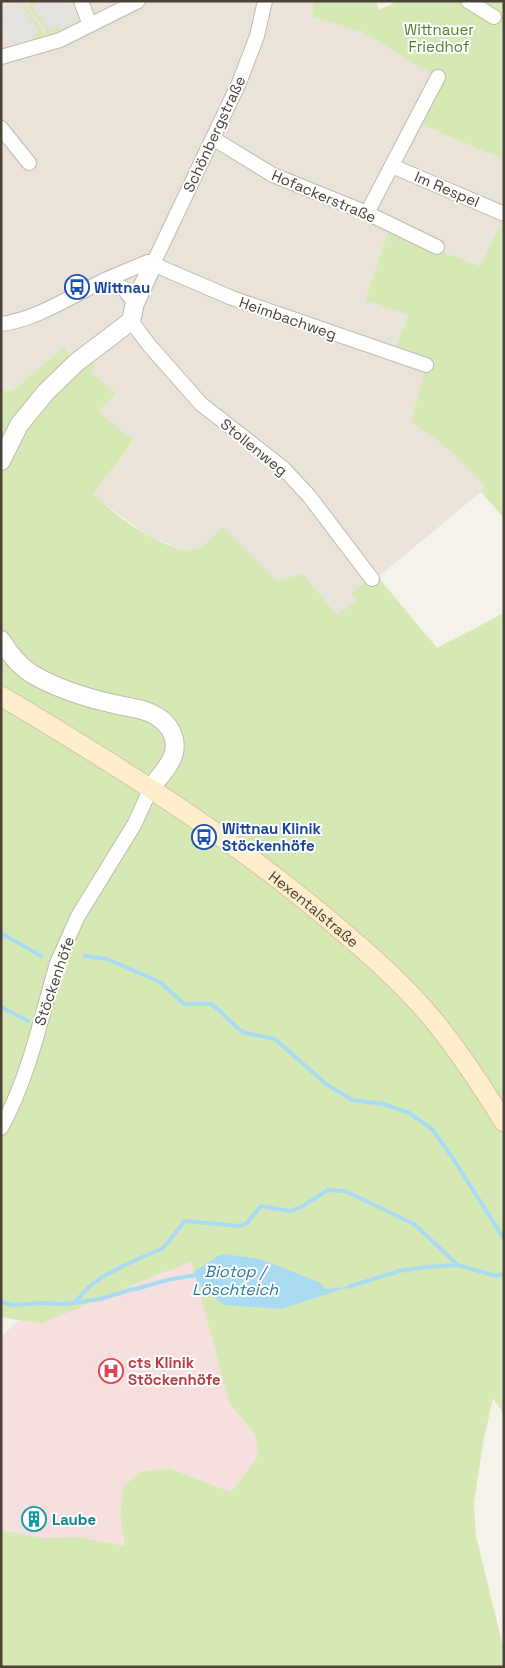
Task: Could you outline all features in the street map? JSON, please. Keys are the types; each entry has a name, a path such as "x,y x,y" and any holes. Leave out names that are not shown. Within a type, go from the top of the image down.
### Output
{"main road":[{"name":"Hexentalstraße","path":"1,696 151,788 227,841 309,903 361,947 401,984 435,1022 474,1074 504,1122"}],"street":[{"path":"80,1 90,25"},
{"path":"1,57 60,40 138,1"},
{"name":"Schönbergstraße","path":"153,264 240,83 257,36 265,1"},
{"path":"468,1 494,17"},
{"path":"367,213 438,77"},
{"path":"1,128 28,163"},
{"name":"Hofackerstraße","path":"214,139 273,176 367,213 437,247"},
{"name":"Im Respel","path":"392,166 502,213"},
{"path":"1,324 15,322 45,310 105,280 148,262 153,264 136,303 131,321 77,362 46,392 19,425 1,461"},
{"name":"Heimbachweg","path":"153,264 232,298 426,366"},
{"path":"105,280 123,288 136,303"},
{"name":"Stollenweg","path":"131,321 174,376 201,404 282,468 309,496 372,579"},
{"path":"1,640 21,665 31,673 59,686 88,696 114,704 142,709 159,717 171,730 174,741 174,754 151,788"},
{"name":"Stöckenhöfe","path":"1,1128 12,1109 29,1061 57,962 63,948 78,916 134,825 151,788"}],"shaded area":[{"name":"Wittnau","path":"1,1 313,1 312,17 363,32 441,79 418,123 504,160 504,217 480,266 390,231 365,299 409,315 428,358 411,421 449,448 485,486 481,492 378,577 351,594 357,600 337,615 303,575 276,581 200,550 177,548 149,536 93,494 134,442 97,411 81,368 64,347 12,391 1,390"},
{"path":"18,1 39,32 33,36 34,40 24,43 21,38 15,43 1,26 1,13"},
{"path":"38,1 63,1 73,15 66,21 70,27 61,30 57,25 50,30 32,7"},
{"name":"cts Klinik Stöckenhöfe","path":"191,1262 230,1405 255,1434 258,1456 231,1492 169,1468 142,1471 123,1486 120,1515 125,1546 80,1537 43,1538 1,1530 1,1337 19,1320 41,1324"}],"green space":[{"path":"33,1 39,2 32,7 50,30 57,24 61,30 47,36 45,28 27,6"},
{"name":"Wittnauer Friedhof","path":"313,1 376,1 379,10 398,1 504,1 504,160 418,123 440,79 363,32 312,17"},
{"path":"23,3 42,29 44,34 42,38 34,40 32,36 39,32 21,4"},
{"path":"504,217 504,518 481,492 485,486 449,449 411,421 428,359 395,350 409,315 365,300 389,231 480,266"},
{"path":"64,347 71,357 90,360 96,366 91,372 116,394 98,411 134,441 93,494 121,518 143,532 176,548 199,549 223,528 276,581 303,574 337,615 357,600 351,593 367,581 378,577 437,648 504,613 504,1414 493,1398 483,1443 474,1504 476,1536 504,1651 504,1667 1,1667 1,1530 43,1538 80,1537 125,1546 120,1515 123,1486 142,1471 169,1468 231,1492 258,1456 255,1434 230,1405 191,1262 41,1324 1,1317 1,390 12,391"}],"water":[{"name":"Biotop / Löschteich","path":"224,1254 260,1259 321,1283 325,1289 348,1287 282,1309 224,1305 197,1284 195,1271"}],"waterway":[{"path":"1,933 41,956"},
{"path":"85,956 107,959 160,982 184,1004 212,1004 242,1032 275,1039 326,1084 352,1100 384,1104 409,1113 432,1129 504,1239"},
{"path":"1,1007 28,1021"},
{"path":"1,1302 13,1305 74,1303 90,1286 102,1277 163,1248 185,1221 239,1226 246,1224 261,1206 290,1211 303,1206 328,1190 345,1191 414,1224 458,1265 496,1276 504,1274"},
{"path":"348,1287 399,1271 458,1265"},
{"path":"136,1289 167,1280 196,1275"},
{"path":"74,1303 100,1299 133,1289"}],"place":[{"name":"Wittnau","path":"77,287"},
{"name":"Wittnau Klinik Stöckenhöfe","path":"204,837"},
{"name":"cts Klinik Stöckenhöfe","path":"111,1371"},
{"name":"Laube","path":"34,1519"}]}
